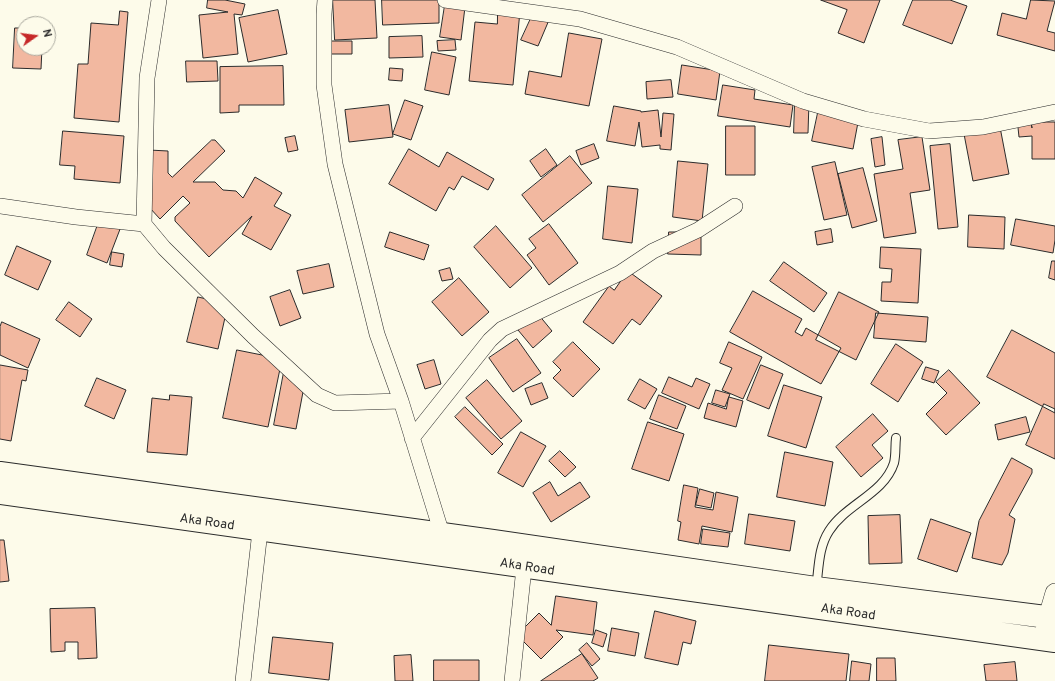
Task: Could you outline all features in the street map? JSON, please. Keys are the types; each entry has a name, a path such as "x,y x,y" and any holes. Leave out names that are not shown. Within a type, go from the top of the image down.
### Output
{"main road":[{"name":"Aka Road","path":"0,473 442,534 816,588 1051,617"},
{"name":"Aka Road","path":"0,493 260,531 1049,641"}],"street":[{"path":"144,224 147,78 159,0"},
{"path":"325,0 324,85 335,164 377,334 401,402 442,534"},
{"path":"444,0 580,19 677,47 804,101 864,119 929,130 983,127 1055,112"},
{"path":"0,206 76,217 144,224 175,259 253,336 317,395 335,403 401,402"},
{"path":"412,438 490,340 502,329 620,273 653,251 698,230 735,206"},
{"path":"243,681 260,531"},
{"path":"512,681 524,568"},
{"path":"1049,641 1055,593"}],"lane":[{"path":"816,588 821,548 829,531 843,515 884,481 894,462 896,438"}],"building":[{"path":"208,0 225,0 245,4 242,15 234,14 238,54 203,58 199,15 228,12 207,8"},
{"path":"333,0 375,0 377,38 335,40"},
{"path":"382,0 439,0 439,23 383,25"},
{"path":"821,0 880,0 864,43 838,33 847,10"},
{"path":"913,0 950,0 967,6 952,44 903,25"},
{"path":"1031,0 1055,1 1047,31 1055,33 1055,51 997,35 1002,13 1026,19"},
{"path":"445,5 465,7 461,40 440,37"},
{"path":"498,9 520,11 513,85 469,81 475,22 497,24"},
{"path":"278,10 287,54 248,62 239,18"},
{"path":"120,11 128,12 119,122 74,118 78,64 88,64 91,23 118,25"},
{"path":"533,14 549,20 538,46 521,40"},
{"path":"16,28 16,56 42,56 41,69 13,68"},
{"path":"569,33 602,39 589,106 525,94 529,71 561,77"},
{"path":"422,36 423,57 389,58 389,37"},
{"path":"455,40 456,50 438,51 437,41"},
{"path":"329,41 352,41 352,54 329,54"},
{"path":"432,52 456,57 449,95 425,90"},
{"path":"186,61 217,61 218,81 187,82"},
{"path":"682,65 720,71 716,100 678,94"},
{"path":"283,66 284,105 239,105 239,112 220,113 220,67"},
{"path":"390,68 403,69 402,81 389,80"},
{"path":"671,80 673,97 647,99 646,82"},
{"path":"723,85 755,90 754,99 793,105 790,127 718,116"},
{"path":"405,100 423,106 411,140 393,134"},
{"path":"795,101 809,101 808,133 794,133"},
{"path":"389,105 393,137 349,142 345,110"},
{"path":"614,106 641,112 658,110 661,137 663,113 674,114 671,150 660,149 660,145 642,147 639,122 635,146 607,141"},
{"path":"819,108 859,117 853,149 812,141"},
{"path":"1030,116 1031,122 1055,122 1055,159 1032,159 1032,136 1019,137 1017,118"},
{"path":"726,126 755,126 755,175 726,175"},
{"path":"1000,127 1009,174 973,181 964,134"},
{"path":"63,131 124,136 120,183 74,179 75,166 60,165"},
{"path":"295,136 298,150 288,152 285,138"},
{"path":"882,137 885,165 875,167 871,139"},
{"path":"922,137 930,190 910,193 916,233 884,238 874,174 903,169 898,140"},
{"path":"212,140 215,140 225,151 193,182 215,182 223,190 236,191 243,198 255,177 282,193 274,206 291,215 271,250 242,234 252,216 209,257 175,221 175,217 190,203 183,196 160,219 149,207 149,150 168,151 168,173 172,177"},
{"path":"594,144 599,158 581,165 576,151"},
{"path":"950,144 958,227 938,229 930,146"},
{"path":"409,149 439,167 447,152 494,179 488,190 462,176 454,190 449,187 436,211 389,184"},
{"path":"546,149 557,165 541,177 530,161"},
{"path":"570,156 592,183 543,222 522,195"},
{"path":"678,161 708,164 702,221 673,217"},
{"path":"835,162 847,215 824,220 812,167"},
{"path":"863,168 877,221 852,228 838,174"},
{"path":"608,186 638,189 632,243 603,239"},
{"path":"969,215 1005,217 1004,249 968,247"},
{"path":"101,216 122,224 107,263 87,255"},
{"path":"1016,219 1055,226 1053,253 1011,245"},
{"path":"549,224 578,263 549,285 527,255 536,248 529,239"},
{"path":"496,226 532,268 510,288 474,247"},
{"path":"831,229 833,242 817,245 815,232"},
{"path":"390,232 429,245 424,260 385,247"},
{"path":"669,232 701,232 701,255 668,254"},
{"path":"17,246 51,261 38,290 5,275"},
{"path":"881,247 921,249 918,303 881,301 882,282 891,282 892,269 880,268"},
{"path":"112,252 124,254 122,267 110,265"},
{"path":"1052,261 1055,261 1055,280 1049,278"},
{"path":"784,262 827,293 814,312 770,281"},
{"path":"329,264 334,287 303,294 297,271"},
{"path":"450,268 453,279 442,281 439,271"},
{"path":"628,271 662,296 640,325 632,319 613,344 583,322 609,286 614,290"},
{"path":"459,278 489,312 462,336 432,302"},
{"path":"290,290 301,318 280,326 270,297"},
{"path":"753,291 802,319 795,332 802,336 806,328 841,348 821,384 730,332"},
{"path":"839,292 879,312 856,360 816,340"},
{"path":"198,297 228,304 218,349 187,342"},
{"path":"69,302 92,319 80,337 56,320"},
{"path":"876,313 928,317 926,342 874,338"},
{"path":"538,314 552,331 533,348 518,330"},
{"path":"2,322 40,339 28,368 0,355 0,327"},
{"path":"1012,330 1055,353 1055,413 987,377"},
{"path":"517,339 541,373 513,392 489,358"},
{"path":"573,342 600,369 573,397 553,378 561,370 553,362"},
{"path":"729,342 762,357 743,399 722,390 732,368 720,363"},
{"path":"896,344 923,362 898,402 871,384"},
{"path":"237,350 282,359 268,427 223,418"},
{"path":"434,360 441,384 425,389 417,365"},
{"path":"0,365 28,370 26,381 22,380 11,441 0,439"},
{"path":"761,365 783,374 769,409 747,400"},
{"path":"926,367 939,371 934,383 922,379"},
{"path":"949,370 980,403 946,435 926,414 947,393 936,382"},
{"path":"284,372 306,376 296,429 274,425"},
{"path":"669,377 692,387 696,378 710,384 699,409 662,393"},
{"path":"97,378 126,390 114,419 85,406"},
{"path":"640,379 657,389 645,409 628,400"},
{"path":"487,380 522,421 501,439 466,398"},
{"path":"542,383 548,398 531,405 525,389"},
{"path":"784,385 822,397 806,448 768,436"},
{"path":"716,390 730,394 725,407 712,403"},
{"path":"170,395 192,397 187,455 147,452 152,398 169,400"},
{"path":"659,395 686,406 677,429 650,419"},
{"path":"729,397 743,401 736,427 704,418 708,403 726,409"},
{"path":"1044,404 1055,409 1055,459 1026,445"},
{"path":"465,407 503,444 492,455 455,417"},
{"path":"873,414 888,431 872,445 883,458 861,477 836,447"},
{"path":"1026,417 1030,432 998,440 995,425"},
{"path":"648,422 684,434 669,481 632,469"},
{"path":"521,432 546,446 523,487 498,473"},
{"path":"560,451 576,467 565,477 549,461"},
{"path":"785,452 833,462 825,506 777,497"},
{"path":"1012,458 1032,469 1032,473 1009,515 1015,519 1008,553 1002,565 972,558 979,521"},
{"path":"550,482 558,496 580,482 590,497 551,522 533,493"},
{"path":"684,485 698,488 695,507 713,510 716,492 738,497 732,532 702,526 699,544 678,540 681,522 678,521"},
{"path":"700,489 714,493 711,508 696,505"},
{"path":"749,514 795,521 790,551 745,544"},
{"path":"900,515 902,563 869,564 868,516"},
{"path":"931,519 971,533 957,572 918,559"},
{"path":"703,529 730,533 728,547 701,544"},
{"path":"0,540 4,540 9,581 0,582"},
{"path":"556,596 597,602 593,635 556,630 563,637 541,659 517,635 539,613 551,625"},
{"path":"95,608 97,658 78,659 78,642 65,642 65,651 51,652 50,609"},
{"path":"655,611 696,621 691,644 683,642 678,665 645,658"},
{"path":"612,628 639,633 635,656 608,651"},
{"path":"596,630 607,634 603,647 592,643"},
{"path":"273,637 333,643 329,680 269,673"},
{"path":"587,643 600,659 592,666 579,650"},
{"path":"769,645 849,654 846,681 765,681"},
{"path":"582,654 598,678 593,681 541,681"},
{"path":"411,655 413,681 395,681 394,656"},
{"path":"877,658 895,658 896,681 877,681"},
{"path":"434,660 479,660 479,681 434,681"},
{"path":"852,661 871,664 869,681 850,681"},
{"path":"1015,662 1017,681 986,681 984,665"}]}
